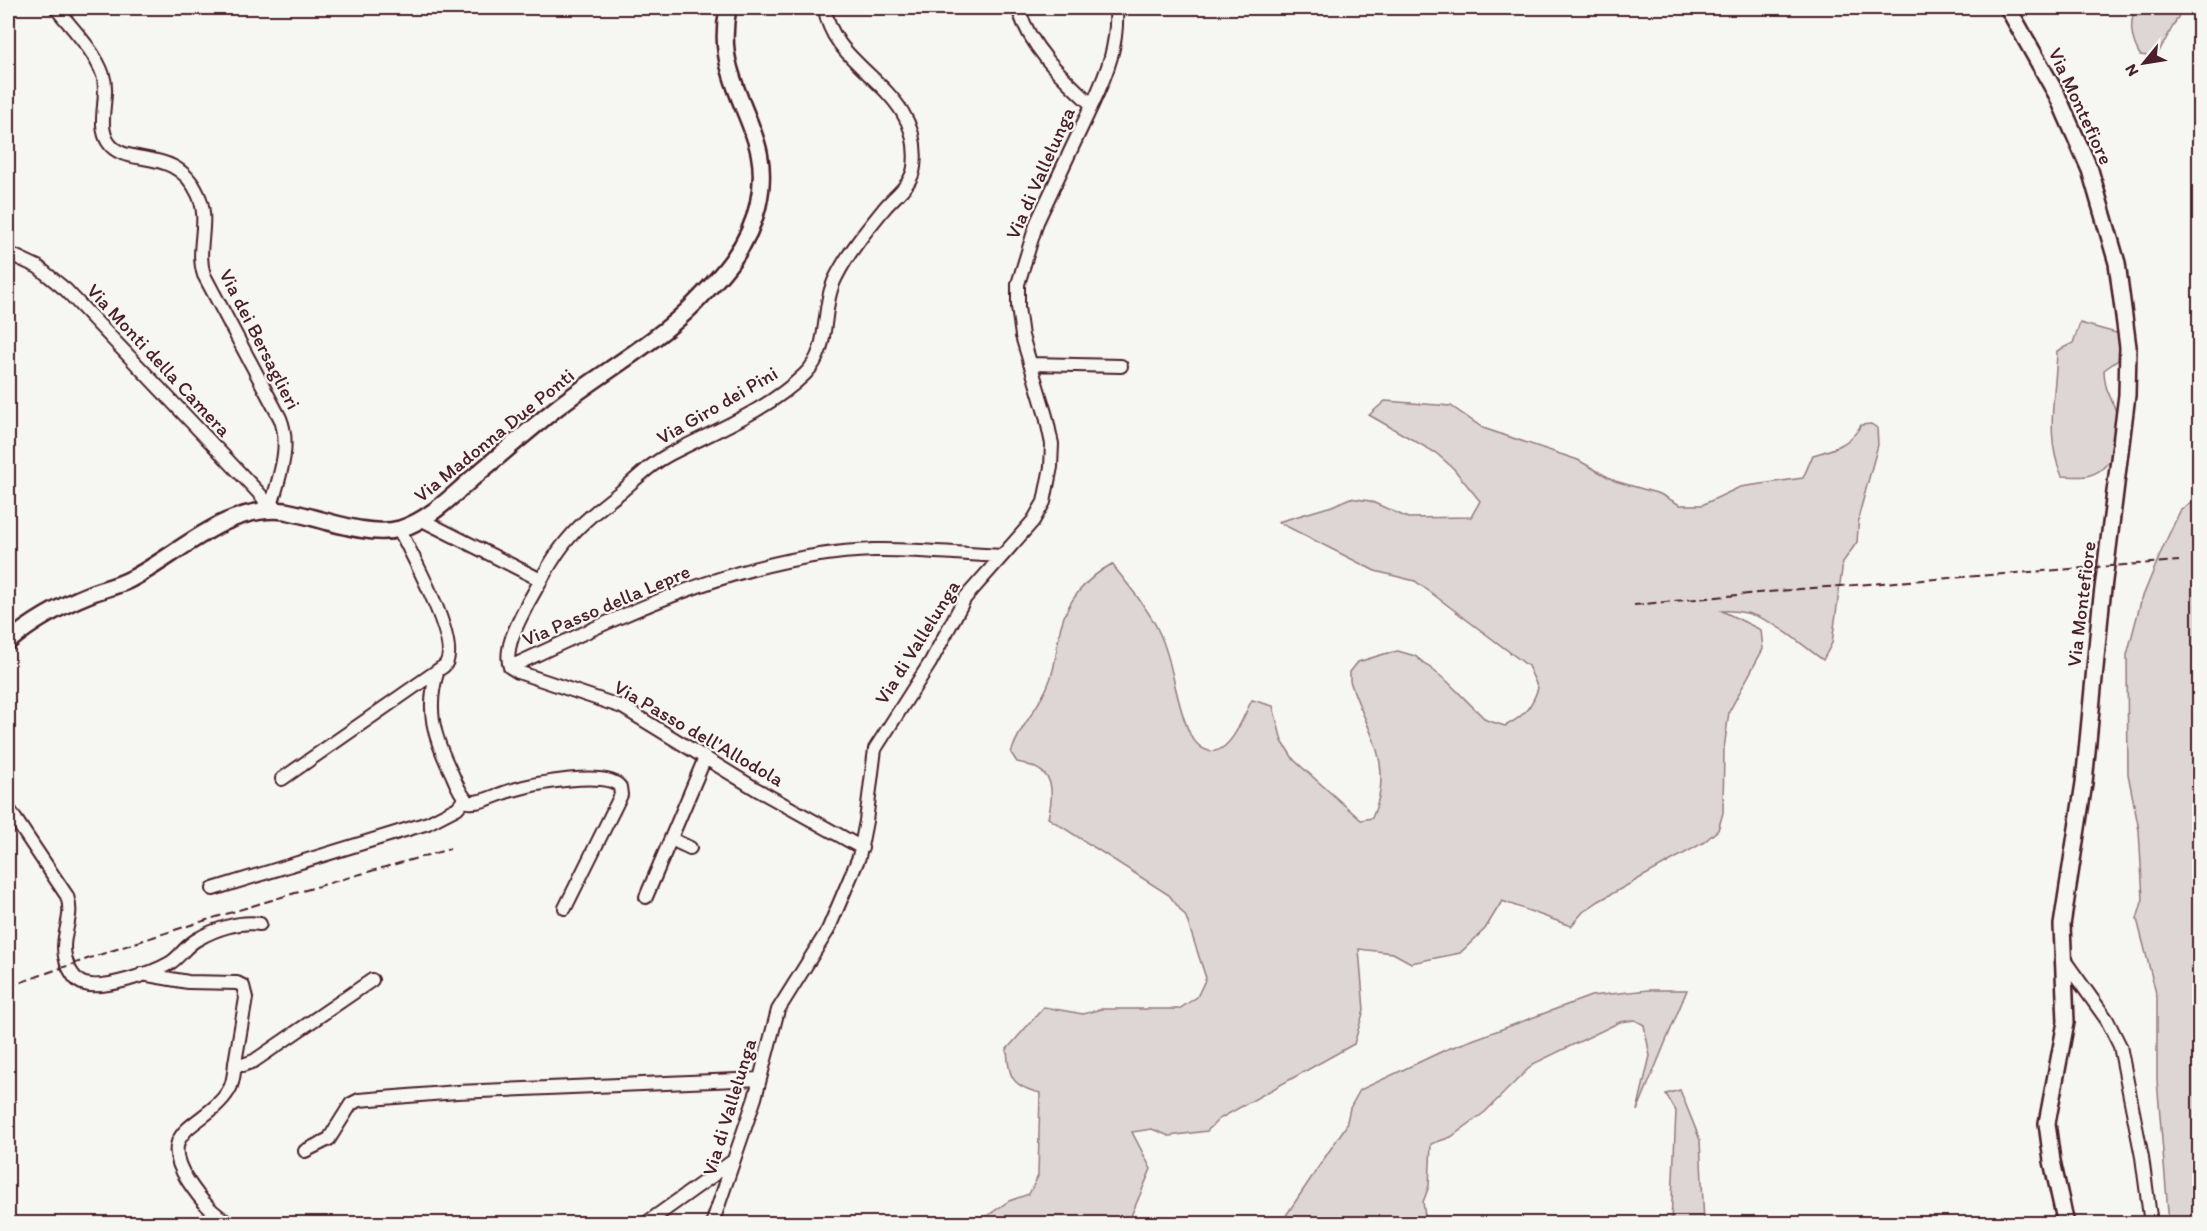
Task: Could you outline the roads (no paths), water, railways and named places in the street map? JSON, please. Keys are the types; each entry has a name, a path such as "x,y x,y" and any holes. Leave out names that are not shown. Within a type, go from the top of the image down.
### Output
{"main road":[{"name":"Via Madonna Due Ponti","path":"8,642 54,610 128,581 233,518 268,510 376,531 399,529 422,519 556,408 672,325 708,290 740,251 759,203 761,159 756,133 728,62 725,37 728,8"},
{"name":"Via Montefiore","path":"2008,8 2064,108 2090,170 2117,263 2128,347 2124,417 2101,605 2084,783 2063,911 2062,956 2066,1022 2047,1123 2052,1161 2066,1224"}],"street":[{"name":"Via dei Bersaglieri","path":"56,8 104,75 103,127 108,143 119,152 174,165 188,178 200,197 205,218 201,262 204,275 284,431 284,451 268,510"},
{"name":"Via Giro dei Pini","path":"510,667 508,656 516,628 559,550 576,529 654,464 754,411 808,372 820,351 829,298 837,276 877,218 910,178 915,159 913,142 900,108 883,86 837,41 828,24 825,8"},
{"name":"Via di Vallelunga","path":"712,1224 760,1079 780,1005 828,930 862,848 875,749 930,663 965,598 1041,509 1050,475 1052,451 1049,428 1030,364 1017,307 1021,270 1037,222 1092,105 1058,73 1036,46 1026,30 1018,8"},
{"path":"1092,105 1114,52 1116,8"},
{"name":"Via Monti della Camera","path":"8,253 38,267 66,290 257,491 268,510"},
{"path":"1030,364 1121,366"},
{"path":"422,519 490,556 541,580"},
{"path":"282,779 438,670 446,664 450,656 442,623 399,529"},
{"name":"Via Passo della Lepre","path":"510,667 660,600 788,562 873,550 1002,556"},
{"name":"Via Passo dell'Allodola","path":"510,667 518,672 614,704 862,848"},
{"path":"438,670 430,699 433,728 441,753 465,799 473,803 510,790 562,781 607,778 619,784 621,795 565,908"},
{"path":"646,897 705,758"},
{"path":"213,889 428,823 457,808 465,799"},
{"path":"8,808 67,896 70,908 63,950 74,977 86,984 99,985 141,974 172,962 191,943 204,936 240,924 260,924"},
{"path":"671,839 690,848"},
{"path":"2062,956 2107,1020 2120,1046 2142,1157 2151,1224"},
{"path":"141,974 176,981 237,983 243,986 246,998 228,1092 182,1134 176,1149 179,1165 195,1191 211,1210 231,1224"},
{"path":"235,1063 243,1065 254,1061 372,980"},
{"path":"305,1151 329,1139 349,1106 359,1100 457,1092 760,1079"},
{"path":"645,1224 733,1161"}],"railway":[{"path":"1634,605 1800,589 2179,561"},
{"path":"8,987 228,914 450,849"}]}
